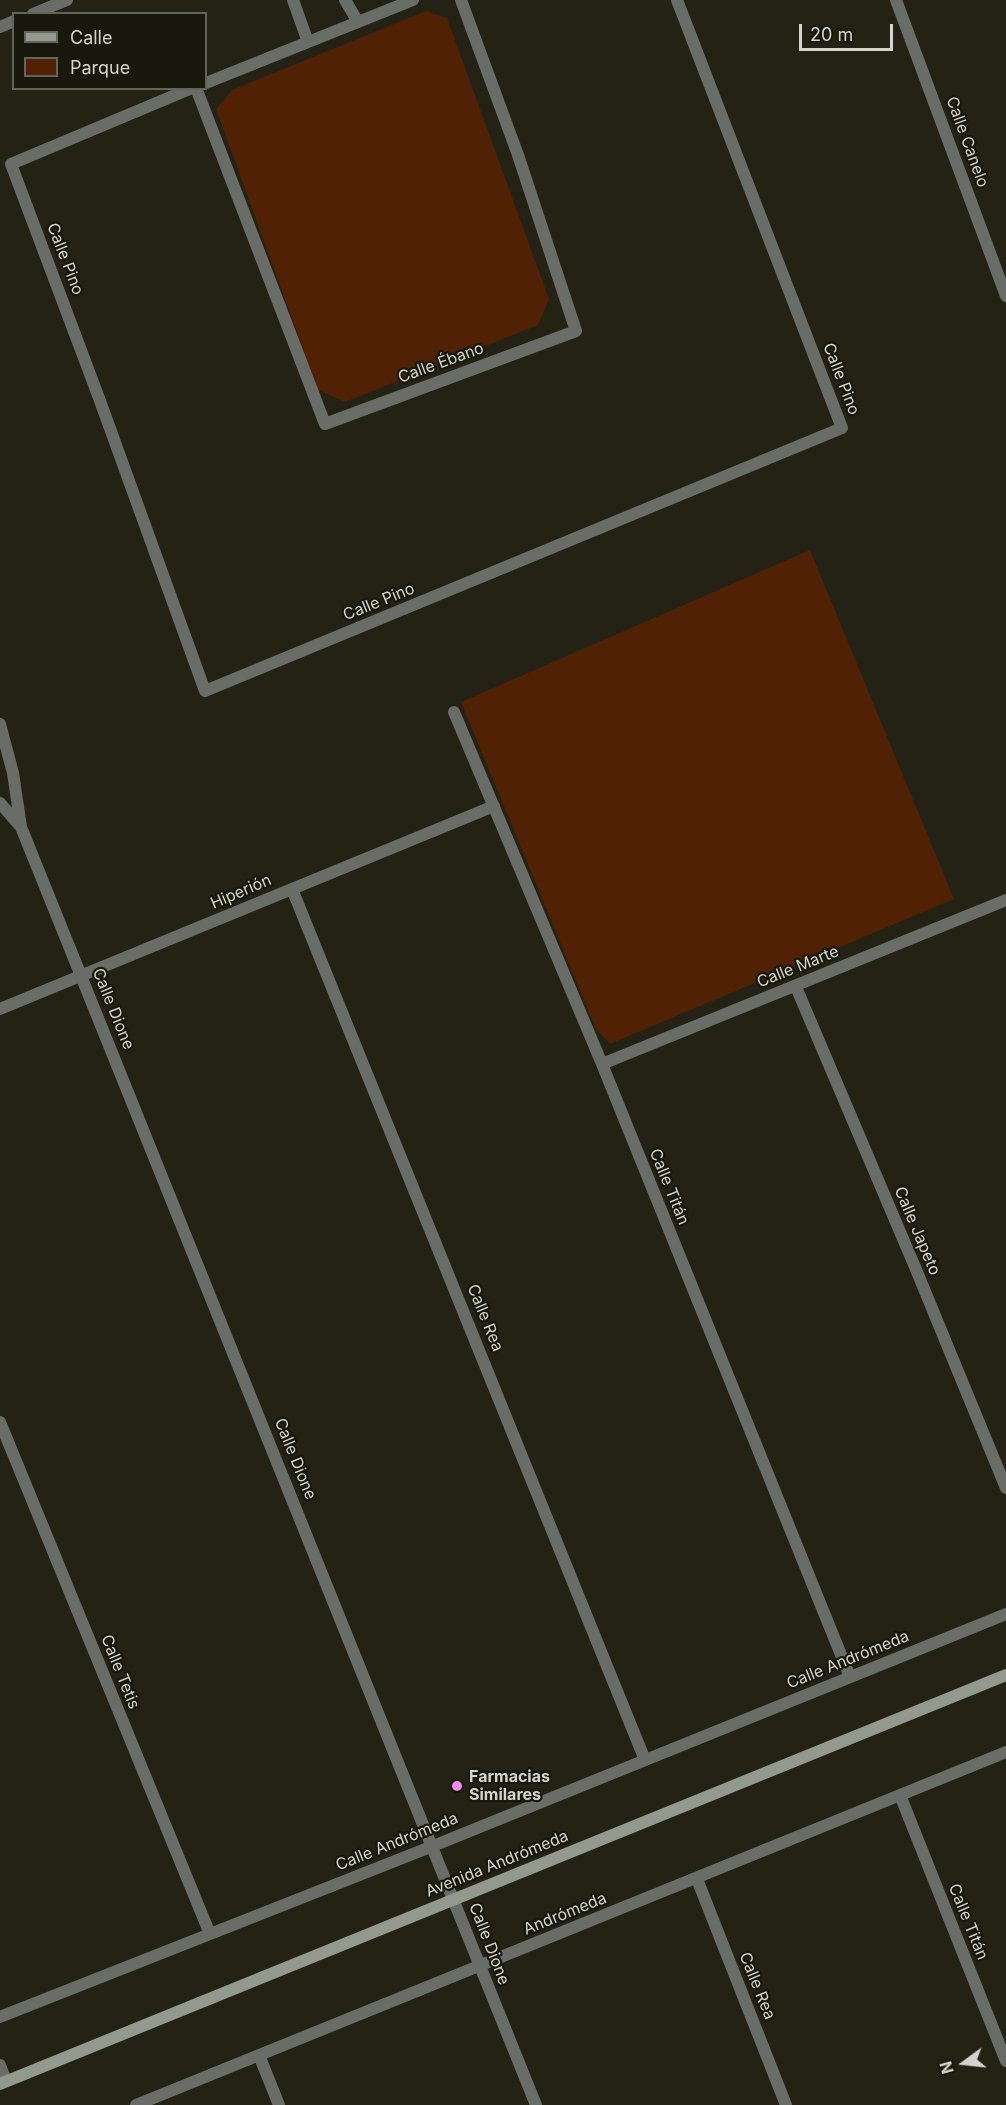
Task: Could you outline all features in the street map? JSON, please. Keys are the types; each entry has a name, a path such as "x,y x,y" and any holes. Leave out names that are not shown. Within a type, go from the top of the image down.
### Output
{"street":[{"path":"38,12 67,0"},
{"path":"292,0 308,42"},
{"path":"345,0 358,22"},
{"path":"207,83 413,0"},
{"name":"Calle Ébano","path":"195,90 325,424 576,331 518,154 461,0"},
{"name":"Calle Pino","path":"189,90 11,164 205,691 842,428 677,0"},
{"name":"Calle Canelo","path":"896,0 1006,296"},
{"name":"Calle Titán","path":"454,712 602,1064 850,1677"},
{"name":"Calle Dione","path":"0,724 13,773 21,827 536,2105"},
{"name":"Calle Dione","path":"0,803 21,827"},
{"name":"Hiperión","path":"0,1009 494,806"},
{"name":"Calle Rea","path":"292,889 645,1760"},
{"path":"1003,901 1006,914"},
{"name":"Calle Marte","path":"602,1064 1003,901"},
{"name":"Calle Japeto","path":"796,987 1006,1488"},
{"name":"Calle Tetis","path":"0,1422 210,1934"},
{"name":"Calle Andrómeda","path":"0,2017 433,1846 1006,1614"},
{"name":"Avenida Andrómeda","path":"3,2083 1006,1675"},
{"name":"Andrómeda","path":"136,2105 1006,1752"},
{"name":"Calle Titán","path":"900,1795 1006,2061"},
{"name":"Calle Rea","path":"697,1879 786,2105"},
{"path":"259,2055 279,2105"},
{"path":"0,2065 3,2083"}],"green space":[{"path":"426,11 447,18 549,299 538,325 345,402 318,390 216,109 232,90"},
{"path":"810,550 954,899 610,1044 596,1029 461,702"}],"place":[{"name":"Farmacias Similares","path":"457,1786"}]}
